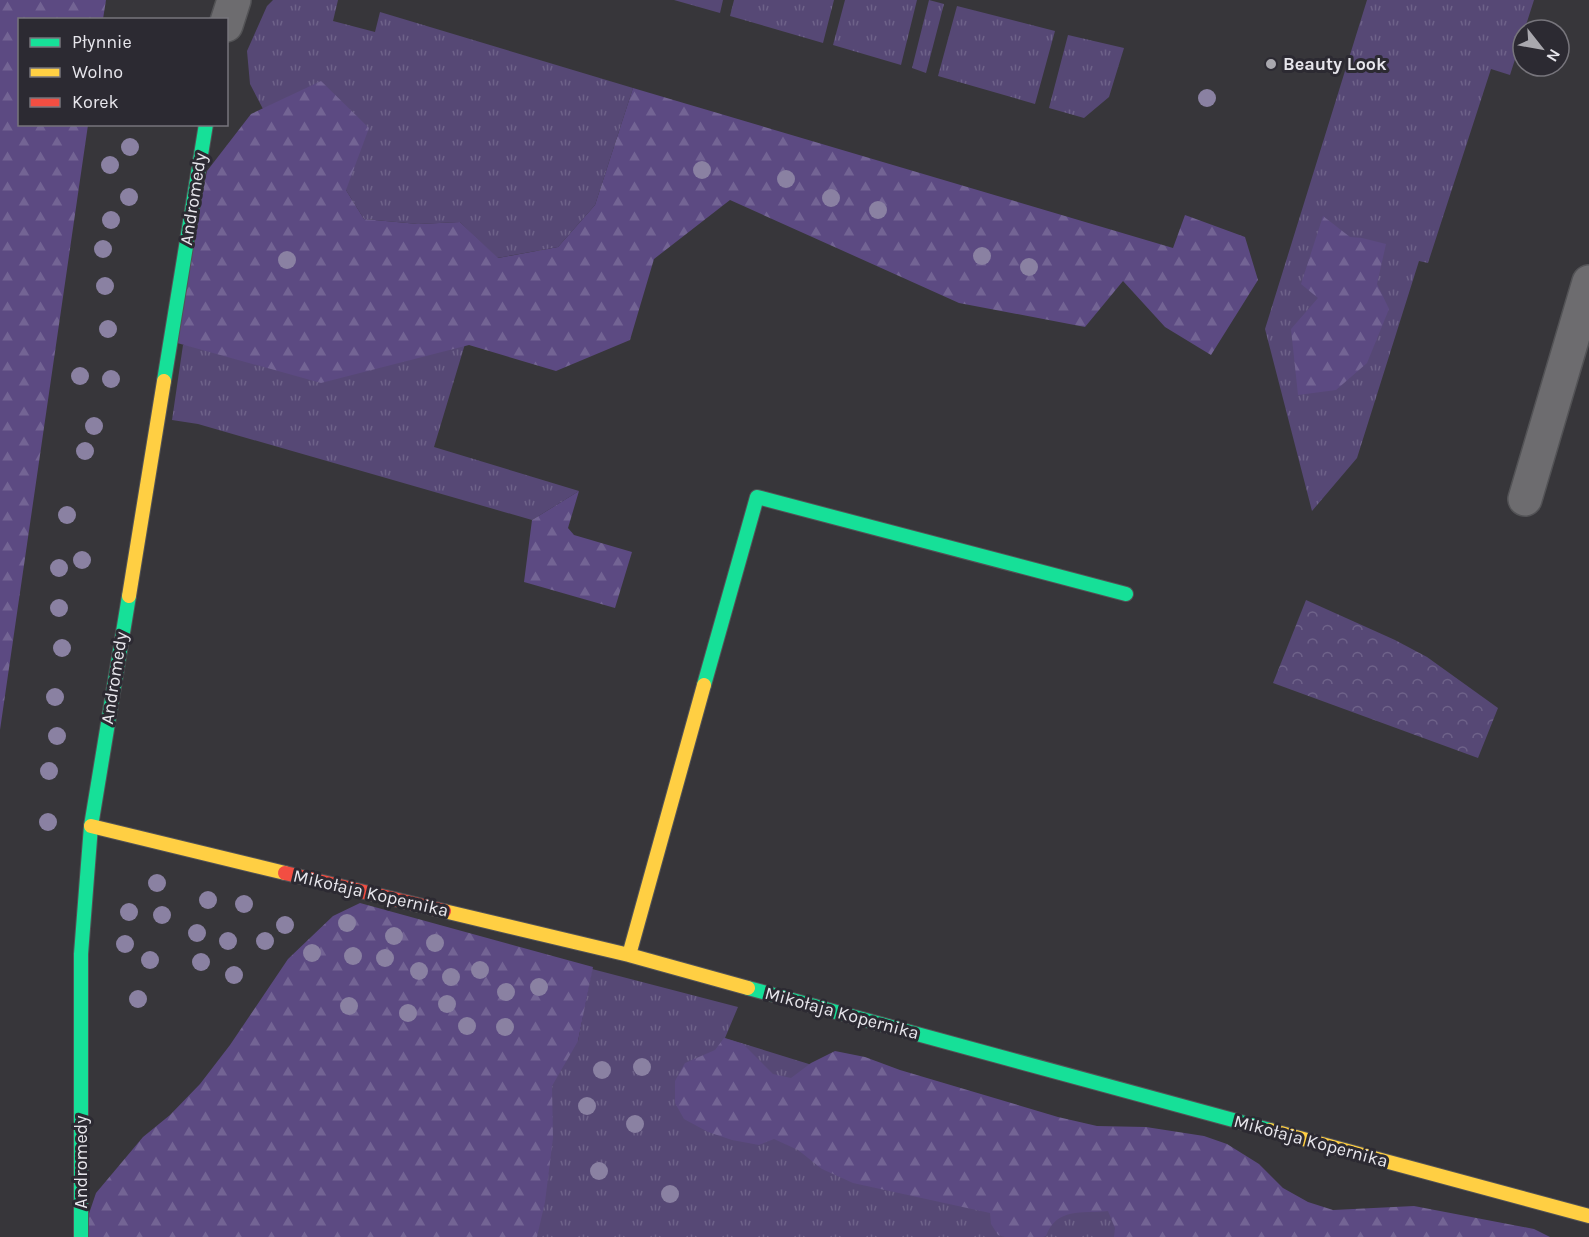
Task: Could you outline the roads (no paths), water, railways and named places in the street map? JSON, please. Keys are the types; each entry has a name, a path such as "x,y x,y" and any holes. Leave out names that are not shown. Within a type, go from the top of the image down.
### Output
{"street":[{"path":"228,19 234,0"},
{"name":"Andromedy","path":"81,1237 81,954 91,826 206,126"},
{"path":"1525,499 1589,282"},
{"path":"629,955 757,497 1126,594"},
{"name":"Mikołaja Kopernika","path":"91,826 629,955 1589,1216"}],"place":[{"name":"Beauty Look","path":"1271,64"}]}
